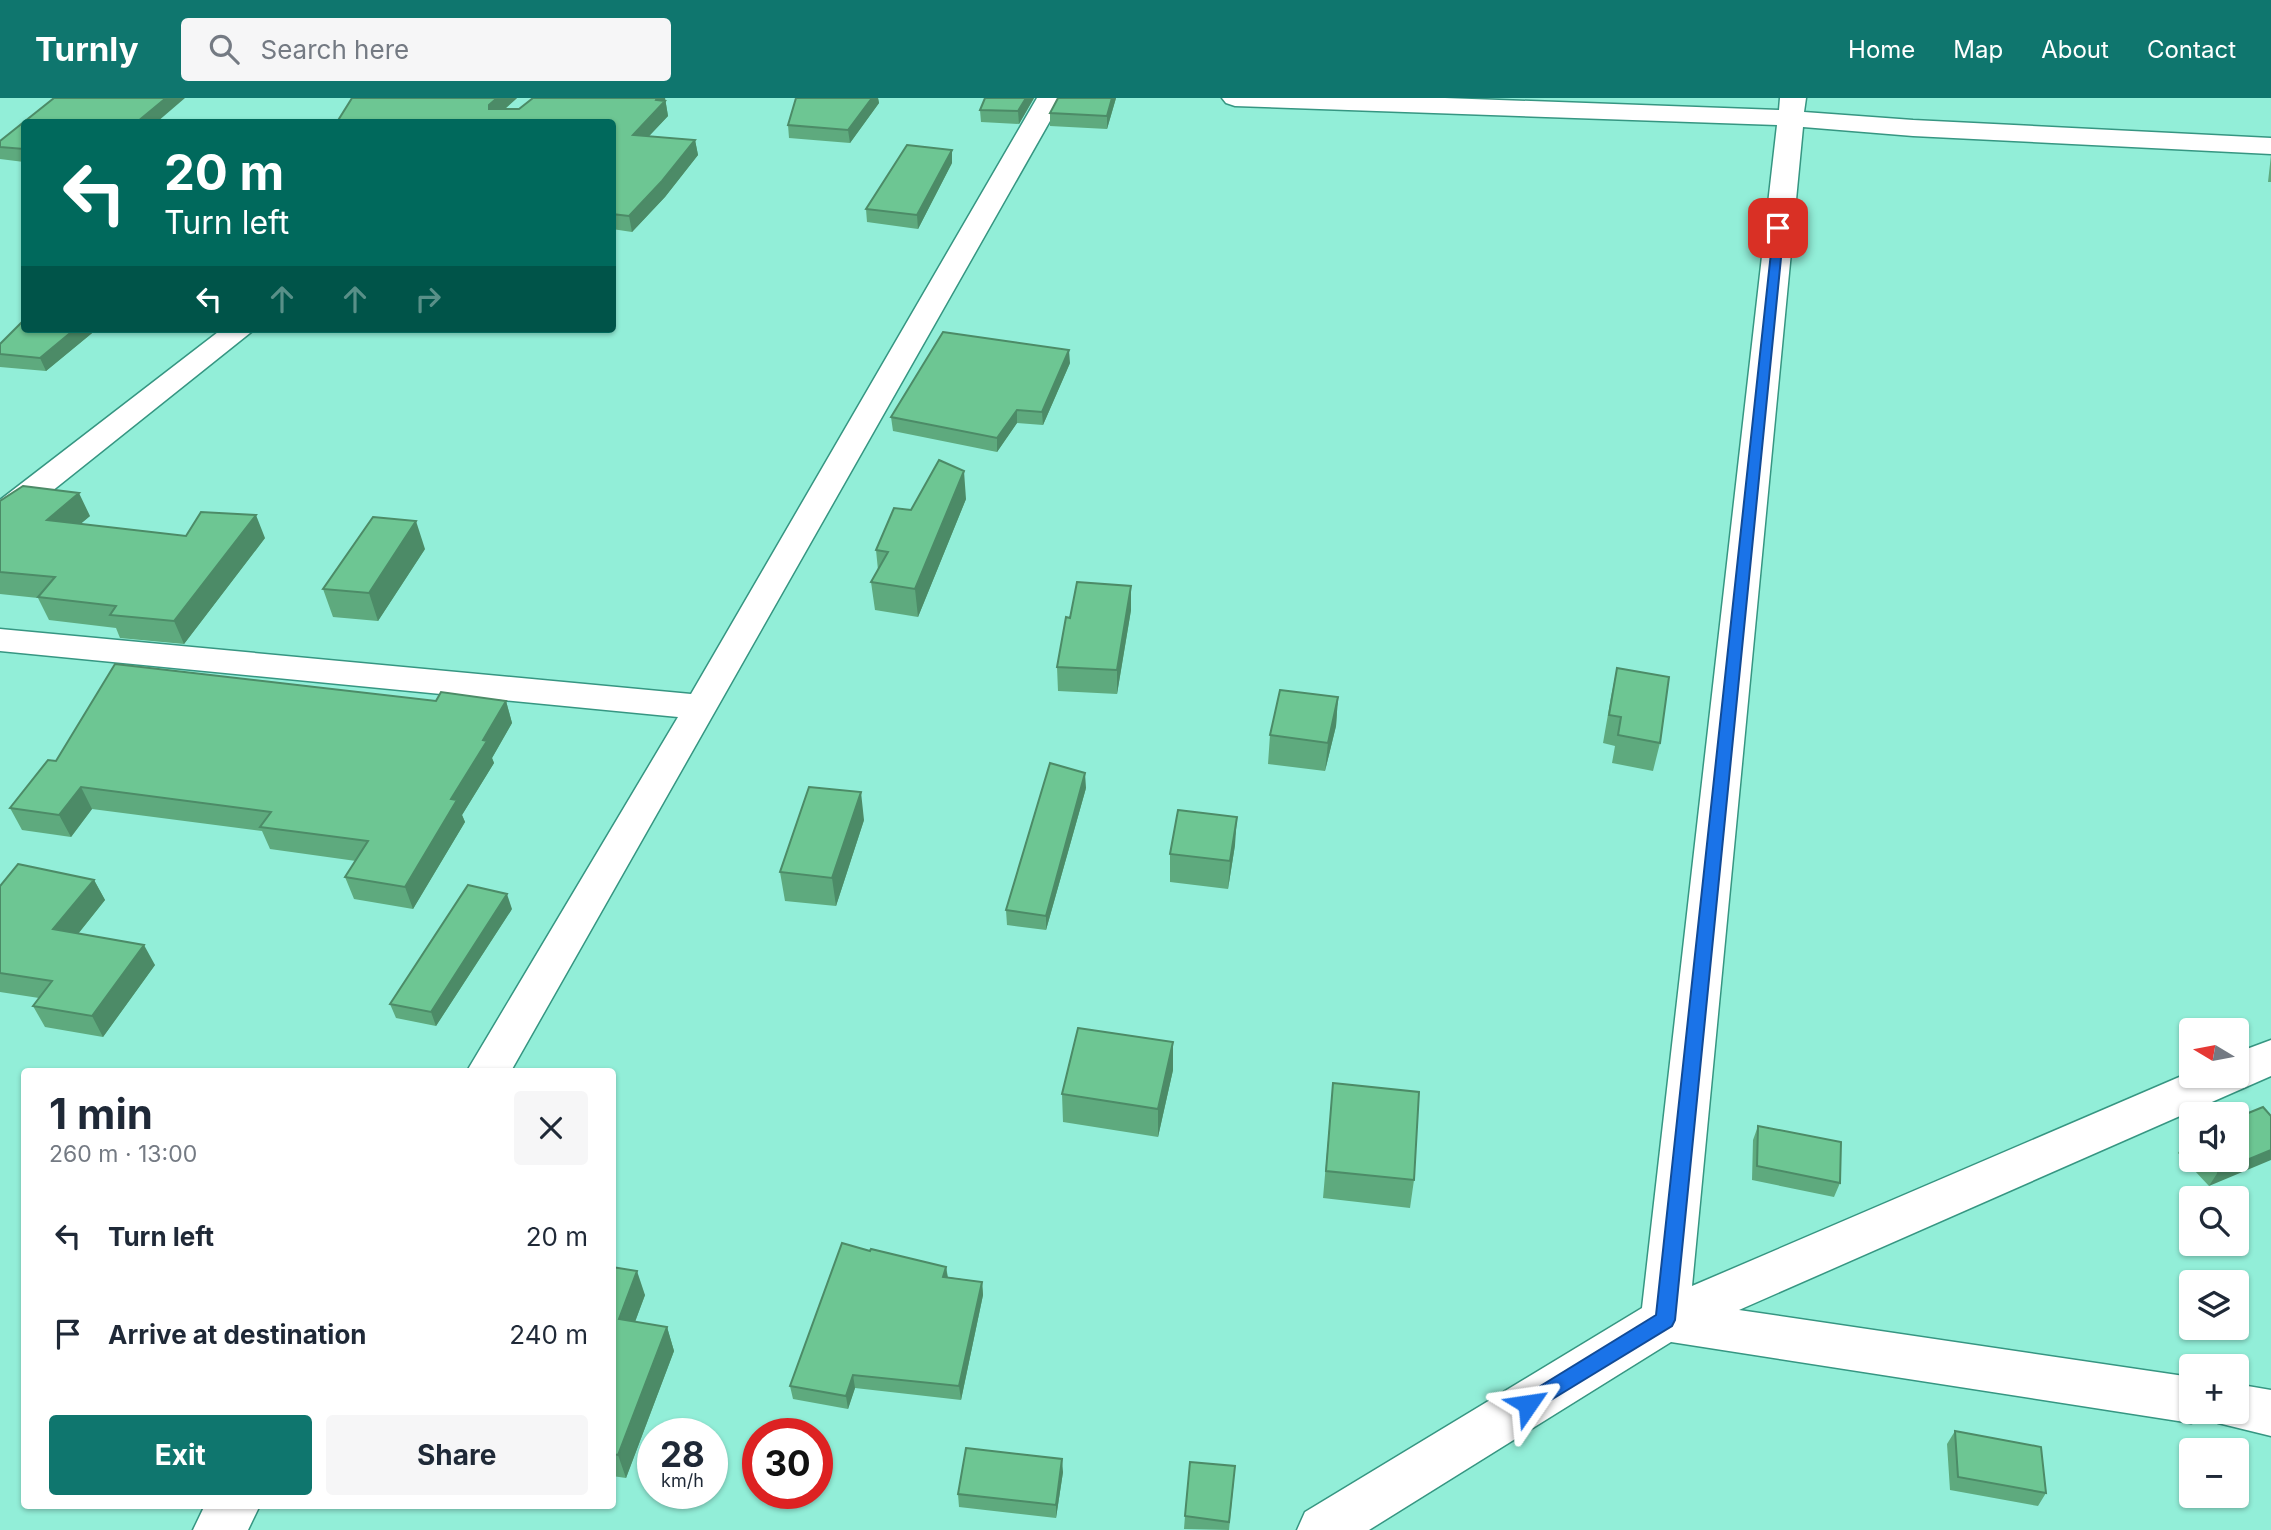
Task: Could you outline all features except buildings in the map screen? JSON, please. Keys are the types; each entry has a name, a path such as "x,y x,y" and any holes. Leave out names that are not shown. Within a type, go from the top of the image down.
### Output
{"street":[{"path":"490,1068 702,707 1050,98"},
{"path":"1235,98 1791,108 1913,128 2271,146"},
{"path":"1665,1320 1791,108"},
{"path":"0,516 235,333"},
{"path":"0,640 702,707"},
{"path":"2249,1066 2271,1057"},
{"path":"1323,1530 1665,1320 2198,1088"},
{"path":"1665,1320 2179,1398"},
{"path":"2249,1409 2271,1413"},
{"path":"219,1530 232,1509"}],"route":[{"path":"1528,1404 1665,1320 1778,228"}]}
